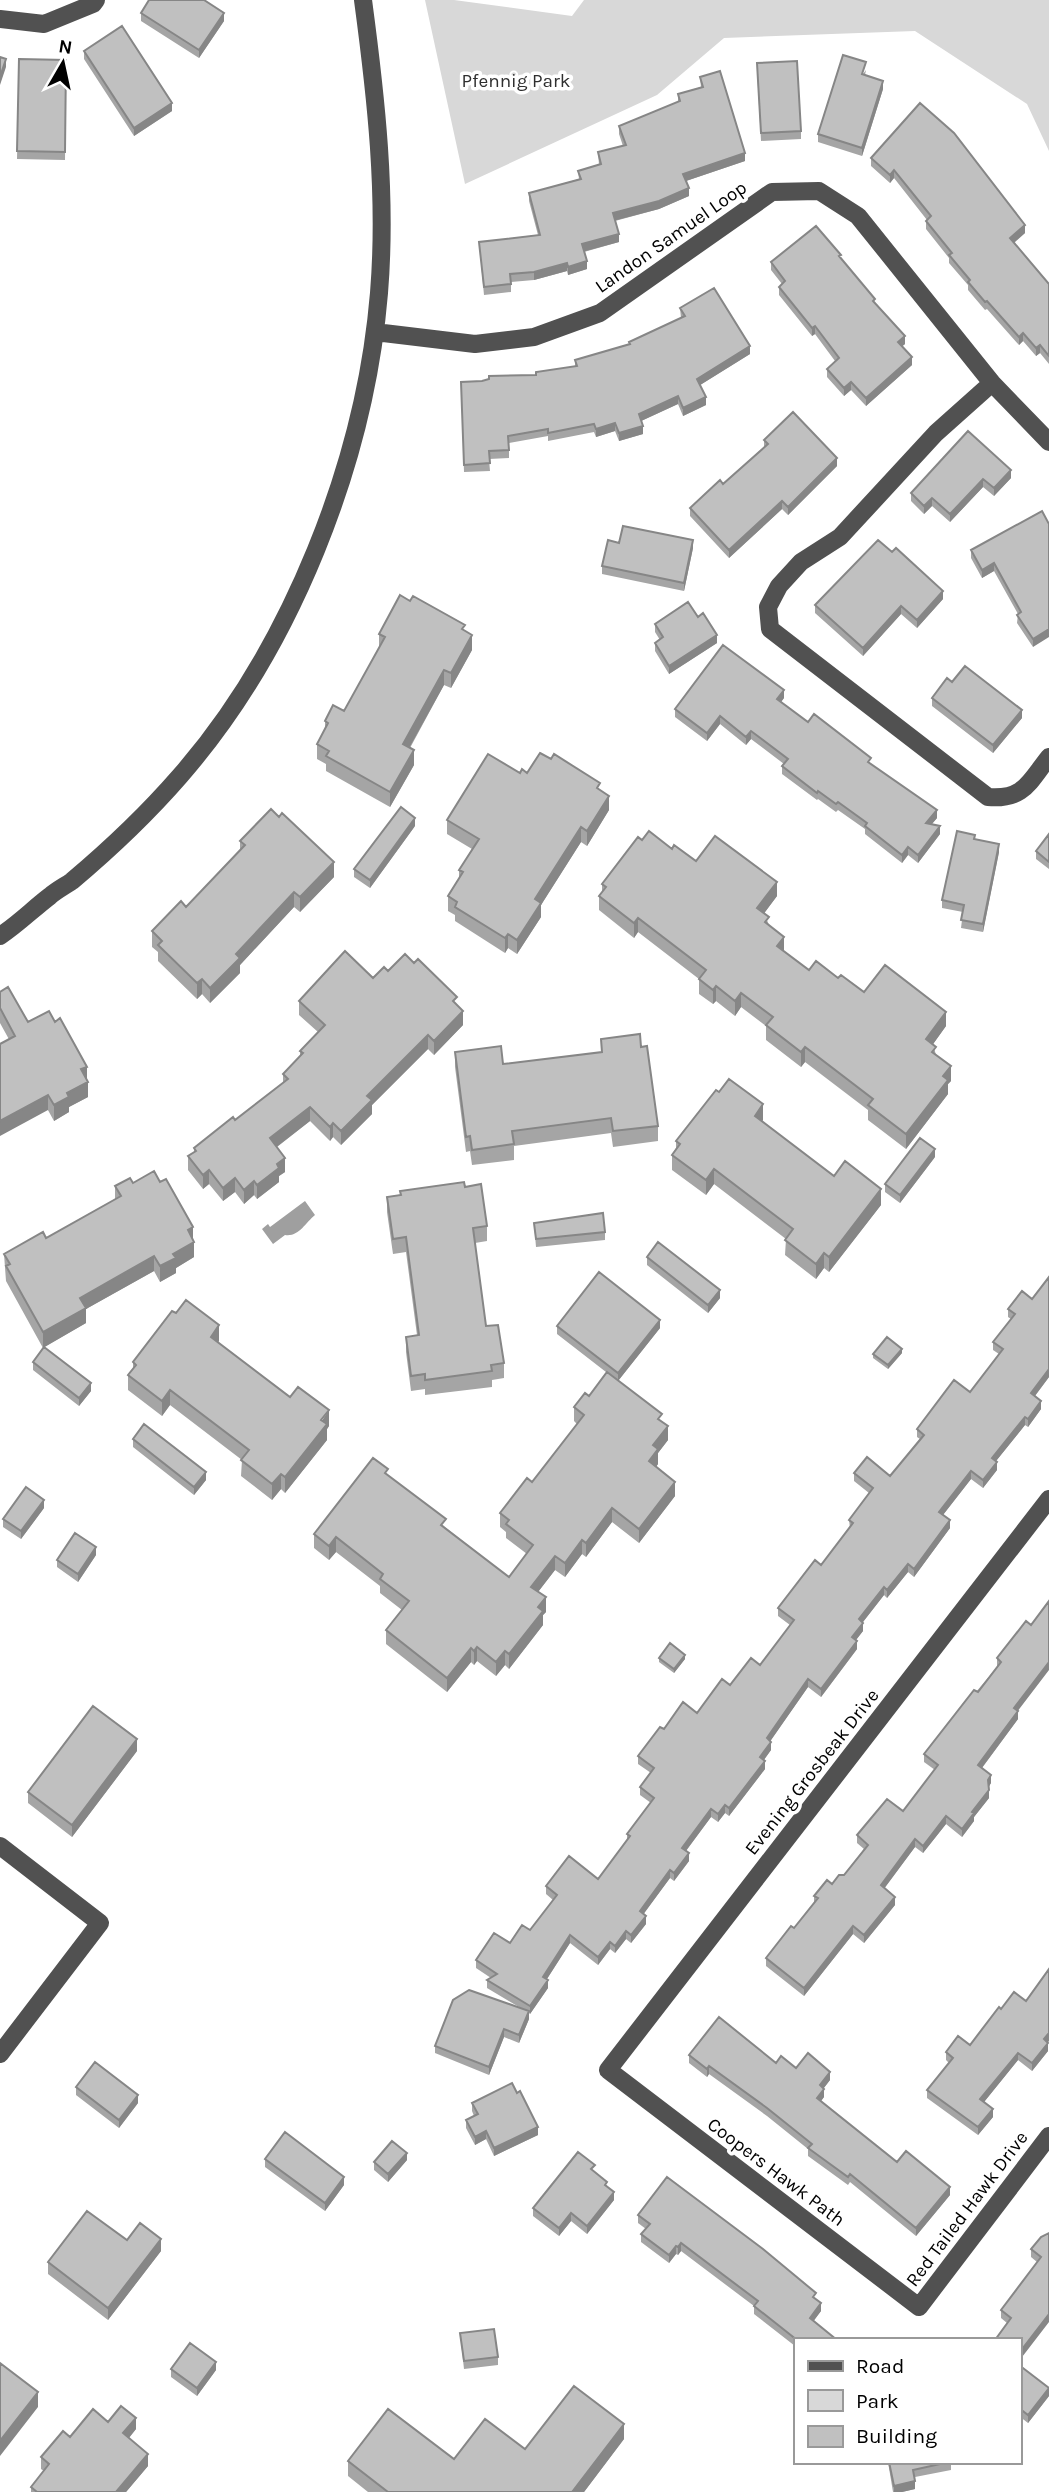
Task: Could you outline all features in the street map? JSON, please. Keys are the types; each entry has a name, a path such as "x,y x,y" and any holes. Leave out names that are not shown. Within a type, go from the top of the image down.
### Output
{"street":[{"path":"0,19 44,24 93,4 96,0"},
{"path":"0,936 19,924 109,849 172,785 223,719 260,663 301,587 344,472 374,332 382,228 380,161 376,97 363,0"},
{"name":"Landon Samuel Loop","path":"374,332 475,344 534,337 600,313 772,192 819,191 858,216 992,383 1049,442"},
{"path":"992,383 936,433 840,537 801,562 779,586 768,607 770,629 988,797 1004,799 1022,791 1049,757"},
{"name":"Evening Grosbeak Drive","path":"608,2070 1049,1499"},
{"path":"0,1846 100,1923 0,2054"},
{"name":"Coopers Hawk Path","path":"608,2070 919,2307"},
{"name":"Red Tailed Hawk Drive","path":"919,2307 1049,2136"}],"green space":[{"name":"Pfennig Park","path":"425,0 454,0 572,16 584,0 1049,0 1049,151 1027,104 915,31 724,38 657,95 465,184"}],"shaded area":[{"path":"305,1201 315,1215 298,1232 285,1235 273,1244 262,1229 268,1224 270,1227"}],"building":[{"path":"149,0 204,0 224,13 199,50 141,13"},
{"path":"122,26 172,103 134,128 84,51"},
{"path":"843,55 866,62 862,74 883,81 862,148 818,134"},
{"path":"0,57 6,59 0,77"},
{"path":"19,59 66,60 65,152 17,151"},
{"path":"797,61 801,131 761,133 757,63"},
{"path":"720,71 745,153 683,174 689,188 659,201 613,213 619,234 582,244 587,261 568,267 567,263 534,272 510,274 511,284 484,287 479,242 540,235 529,193 581,179 578,171 601,164 598,152 626,145 619,126 680,101 678,94 703,87 700,77"},
{"path":"920,103 954,133 1025,225 1010,238 1049,284 1049,356 1040,345 1036,348 1023,333 1019,337 987,301 985,302 949,255 952,253 926,221 931,216 894,170 890,175 871,158"},
{"path":"816,226 875,299 873,301 905,336 898,342 912,357 866,398 851,382 844,388 827,369 839,358 815,326 812,328 779,287 785,281 771,262"},
{"path":"714,288 750,346 697,379 706,397 683,408 678,396 639,414 643,426 619,433 615,423 596,429 594,424 548,433 548,429 508,436 509,450 489,451 490,463 464,465 461,382 482,381 489,379 489,376 536,375 536,372 577,366 575,360 630,344 629,342 685,316 680,308"},
{"path":"793,412 837,458 788,507 782,501 729,550 690,508 720,480 723,484 768,444 764,440"},
{"path":"968,431 1011,470 994,488 983,479 950,514 932,498 924,506 911,493"},
{"path":"1042,511 1049,524 1049,629 1033,639 1017,615 1021,612 994,563 982,570 971,550"},
{"path":"623,526 693,540 684,583 602,566 608,540 619,543"},
{"path":"878,540 892,552 896,548 943,591 917,620 901,606 863,648 815,605"},
{"path":"400,595 410,601 413,596 465,625 462,629 472,635 451,673 444,670 403,744 414,750 390,792 326,756 329,751 317,744 328,723 325,721 333,705 344,711 385,637 379,634"},
{"path":"688,602 698,617 703,613 717,635 669,666 655,643 663,637 655,624"},
{"path":"723,645 784,690 777,699 808,722 814,714 871,758 868,762 937,810 926,823 940,826 918,855 908,847 902,855 865,826 867,823 838,802 836,804 818,791 817,793 782,766 788,759 751,731 746,737 720,716 707,733 675,709"},
{"path":"965,666 1022,710 993,745 932,698 947,678 952,682"},
{"path":"540,753 551,759 554,754 600,783 597,788 609,796 587,831 581,827 535,899 541,903 517,940 508,934 505,938 455,907 457,902 448,896 463,872 459,870 479,839 447,820 488,754 520,773 522,769 527,773"},
{"path":"401,807 415,818 370,880 354,869"},
{"path":"271,809 279,817 282,813 334,862 300,897 294,892 236,954 240,958 210,988 202,979 197,983 158,945 162,941 152,931 181,901 186,907 245,845 240,841"},
{"path":"649,831 672,849 674,845 696,861 715,836 777,882 757,908 769,917 765,922 784,937 777,946 809,970 816,961 838,978 841,975 864,992 885,965 946,1012 926,1039 936,1047 932,1052 951,1066 943,1076 948,1080 906,1134 868,1105 873,1099 805,1047 801,1052 766,1025 773,1017 741,993 735,1001 716,986 713,990 699,979 706,970 638,918 634,923 599,896 606,887 602,884 638,837 642,840"},
{"path":"957,831 975,835 974,839 999,844 983,924 961,920 964,905 942,900"},
{"path":"1049,834 1049,862 1036,851"},
{"path":"345,951 373,978 384,967 388,971 405,954 414,963 418,959 457,997 453,1001 463,1011 434,1041 428,1035 367,1096 372,1100 341,1131 333,1123 330,1127 310,1107 270,1138 285,1158 277,1164 279,1168 257,1185 254,1181 244,1190 235,1178 223,1188 209,1170 203,1175 188,1156 196,1151 194,1148 233,1117 235,1120 288,1079 283,1074 325,1025 299,1001"},
{"path":"8,987 28,1022 49,1011 55,1022 60,1018 87,1067 81,1069 88,1082 67,1093 69,1097 54,1105 48,1095 0,1121 0,1044 15,1036 0,1008 0,992"},
{"path":"640,1034 641,1047 647,1046 658,1126 613,1131 611,1118 512,1131 514,1144 472,1150 470,1136 466,1137 455,1052 501,1046 503,1064 602,1052 601,1039"},
{"path":"729,1079 763,1104 755,1116 834,1176 845,1161 881,1189 829,1257 824,1253 816,1264 785,1240 793,1229 714,1169 706,1180 672,1155 680,1144 676,1141 716,1090 719,1092"},
{"path":"920,1138 935,1149 900,1195 885,1184"},
{"path":"154,1171 160,1182 166,1179 193,1227 188,1230 194,1242 173,1254 176,1258 160,1266 154,1256 80,1298 86,1308 43,1332 6,1266 10,1264 4,1254 43,1232 46,1238 121,1196 115,1186 130,1178 133,1183"},
{"path":"464,1182 465,1187 481,1184 487,1226 473,1228 486,1326 498,1325 504,1363 491,1365 492,1371 425,1380 425,1374 411,1376 406,1337 419,1335 406,1237 393,1239 387,1197 401,1195 400,1191"},
{"path":"603,1213 605,1232 536,1239 534,1223"},
{"path":"658,1242 720,1290 708,1305 647,1257"},
{"path":"599,1272 660,1320 618,1373 557,1326"},
{"path":"1049,1277 1049,1369 1031,1393 1041,1401 992,1458 997,1462 983,1480 971,1471 939,1512 950,1520 914,1569 908,1564 887,1590 884,1587 859,1619 863,1623 852,1637 857,1641 821,1689 808,1679 767,1738 771,1742 760,1757 765,1761 729,1808 725,1805 718,1814 711,1809 682,1848 689,1853 674,1873 670,1870 640,1911 646,1916 631,1935 626,1931 615,1946 610,1942 598,1957 570,1935 543,1977 548,1980 530,2006 487,1980 497,1974 476,1960 494,1933 510,1943 522,1925 530,1930 557,1895 546,1886 569,1856 598,1879 630,1836 627,1834 654,1798 640,1787 654,1768 638,1756 660,1727 664,1729 683,1702 697,1713 722,1679 730,1685 751,1658 760,1665 794,1620 778,1608 815,1560 821,1565 853,1523 849,1520 873,1488 854,1473 867,1457 890,1476 924,1435 917,1429 954,1380 970,1392 1003,1349 993,1342 1015,1314 1008,1309 1022,1291 1032,1299"},
{"path":"186,1300 219,1325 211,1337 290,1397 298,1387 329,1410 321,1420 327,1424 285,1477 281,1474 272,1484 241,1460 249,1450 170,1390 162,1401 128,1375 136,1365 133,1362 172,1311 176,1313"},
{"path":"887,1337 902,1349 888,1365 873,1354"},
{"path":"44,1347 91,1383 79,1398 33,1362"},
{"path":"607,1372 662,1414 658,1419 668,1426 653,1445 658,1449 649,1461 675,1482 639,1529 612,1508 586,1543 582,1540 565,1563 555,1556 531,1587 546,1597 538,1607 543,1611 509,1654 505,1651 496,1662 477,1647 474,1651 471,1648 447,1678 386,1630 409,1601 380,1579 383,1574 336,1537 329,1546 314,1534 373,1458 388,1469 385,1473 446,1519 441,1525 509,1577 533,1545 506,1524 509,1520 500,1513 527,1478 532,1482 584,1415 574,1407 585,1393 589,1396"},
{"path":"144,1424 206,1472 194,1487 133,1439"},
{"path":"26,1487 44,1500 21,1531 3,1519"},
{"path":"75,1533 96,1547 78,1574 57,1560"},
{"path":"1049,1601 1049,1662 1014,1708 1018,1711 978,1765 991,1775 988,1780 989,1790 962,1829 946,1816 923,1846 915,1839 881,1885 895,1897 864,1935 853,1926 804,1988 766,1958 818,1898 814,1896 827,1880 832,1884 839,1875 844,1875 868,1845 857,1835 887,1799 903,1811 938,1765 924,1754 974,1690 978,1692 1001,1662 997,1658 1026,1621 1031,1625"},
{"path":"670,1643 685,1655 674,1669 659,1658"},
{"path":"93,1706 137,1739 72,1825 28,1792"},
{"path":"1049,1969 1049,2033 1044,2039 1048,2043 1032,2063 1018,2053 980,2099 993,2109 978,2127 927,2090 953,2058 946,2052 958,2036 970,2045 1014,1992 1026,2001"},
{"path":"469,1990 529,2011 519,2035 504,2029 489,2067 435,2046 453,2000"},
{"path":"719,2017 776,2063 781,2056 796,2068 808,2053 830,2072 820,2085 824,2089 817,2098 897,2162 906,2151 950,2187 916,2228 850,2174 848,2177 808,2148 812,2144 767,2108 709,2066 707,2069 689,2055"},
{"path":"95,2062 138,2095 119,2120 76,2087"},
{"path":"512,2083 517,2093 520,2091 538,2127 494,2148 486,2131 475,2137 466,2120 478,2114 472,2103"},
{"path":"285,2132 344,2177 325,2203 265,2159"},
{"path":"392,2141 407,2153 388,2174 374,2162"},
{"path":"578,2152 595,2165 591,2169 607,2182 605,2185 614,2192 587,2226 571,2213 559,2228 533,2208"},
{"path":"667,2177 763,2249 816,2293 813,2297 821,2303 810,2318 835,2338 794,2338 754,2306 758,2301 681,2243 669,2255 641,2234 650,2224 638,2215"},
{"path":"87,2211 127,2240 140,2223 161,2239 108,2308 48,2262"},
{"path":"1049,2233 1049,2314 1021,2350 1021,2338 996,2338 1011,2318 1001,2310 1041,2257 1031,2249 1041,2237"},
{"path":"494,2329 498,2357 464,2361 460,2333"},
{"path":"190,2343 216,2362 197,2388 171,2369"},
{"path":"0,2363 38,2392 0,2441"},
{"path":"1021,2367 1049,2388 1028,2415 1021,2410"},
{"path":"574,2386 624,2424 572,2492 388,2492 348,2461 388,2409 454,2459 485,2419 525,2449"},
{"path":"121,2406 136,2418 123,2433 148,2454 116,2492 37,2492 31,2487 49,2464 41,2457 63,2431 70,2437 93,2409 108,2422"},
{"path":"889,2464 940,2464 913,2470 915,2481 894,2486"}]}
